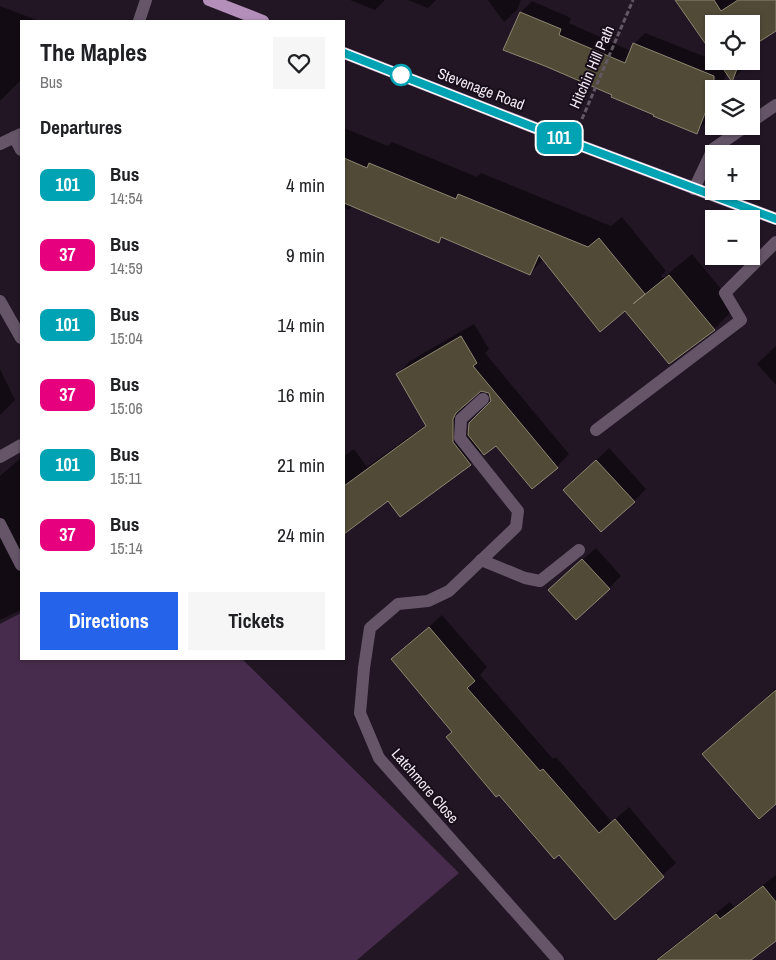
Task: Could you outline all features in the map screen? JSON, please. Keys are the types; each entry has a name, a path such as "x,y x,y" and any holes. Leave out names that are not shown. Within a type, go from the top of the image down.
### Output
{"main road":[{"path":"209,0 260,20"},
{"name":"Stevenage Road","path":"345,53 571,142 776,219"}],"street":[{"path":"139,20 146,0"},
{"path":"760,116 776,105"},
{"path":"694,189 713,149 733,135"},
{"path":"0,144 18,136"},
{"path":"596,430 742,320 725,293 776,242"},
{"path":"0,301 20,336"},
{"name":"Latchmore Close","path":"483,400 461,419 460,438 518,511 516,527 449,591 428,601 398,604 370,628 360,712 379,758 558,960"},
{"path":"0,457 20,446"},
{"path":"0,524 20,563"},
{"path":"481,560 526,578 540,581 579,550"}],"path":[{"name":"Hitchin Hill Path","path":"571,142 634,0"}],"shaded area":[{"path":"20,614 20,660 243,660 459,873 357,960 0,960 0,624"}],"building":[{"path":"675,0 714,0 721,11 738,0 776,0 776,31 760,41 760,15 705,15 705,43"},
{"path":"520,12 561,29 559,35 625,63 633,43 714,76 714,80 705,80 705,113 697,134 611,97 612,95 503,50"},
{"path":"724,70 737,70 733,80 731,80"},
{"path":"345,158 367,168 369,163 456,199 458,194 588,247 599,238 645,294 633,304 669,275 715,330 669,364 625,311 600,332 539,255 530,275 441,237 439,243 345,203"},
{"path":"461,336 477,363 473,366 558,468 532,489 496,446 484,455 468,435 469,423 491,401 489,393 481,391 456,413 453,419 453,442 471,465 400,517 388,501 345,533 345,485 426,426 396,374"},
{"path":"596,460 635,502 601,532 563,490"},
{"path":"582,559 610,589 576,620 548,590"},
{"path":"429,627 475,681 467,688 540,771 543,769 599,833 615,819 664,877 615,920 559,855 554,859 499,795 496,797 446,737 452,732 391,659"},
{"path":"776,690 776,804 759,819 702,754"},
{"path":"763,886 776,902 776,941 751,960 657,960 716,914 720,919"}],"bus line":[{"name":"101","path":"345,53 571,142 776,219"}]}
